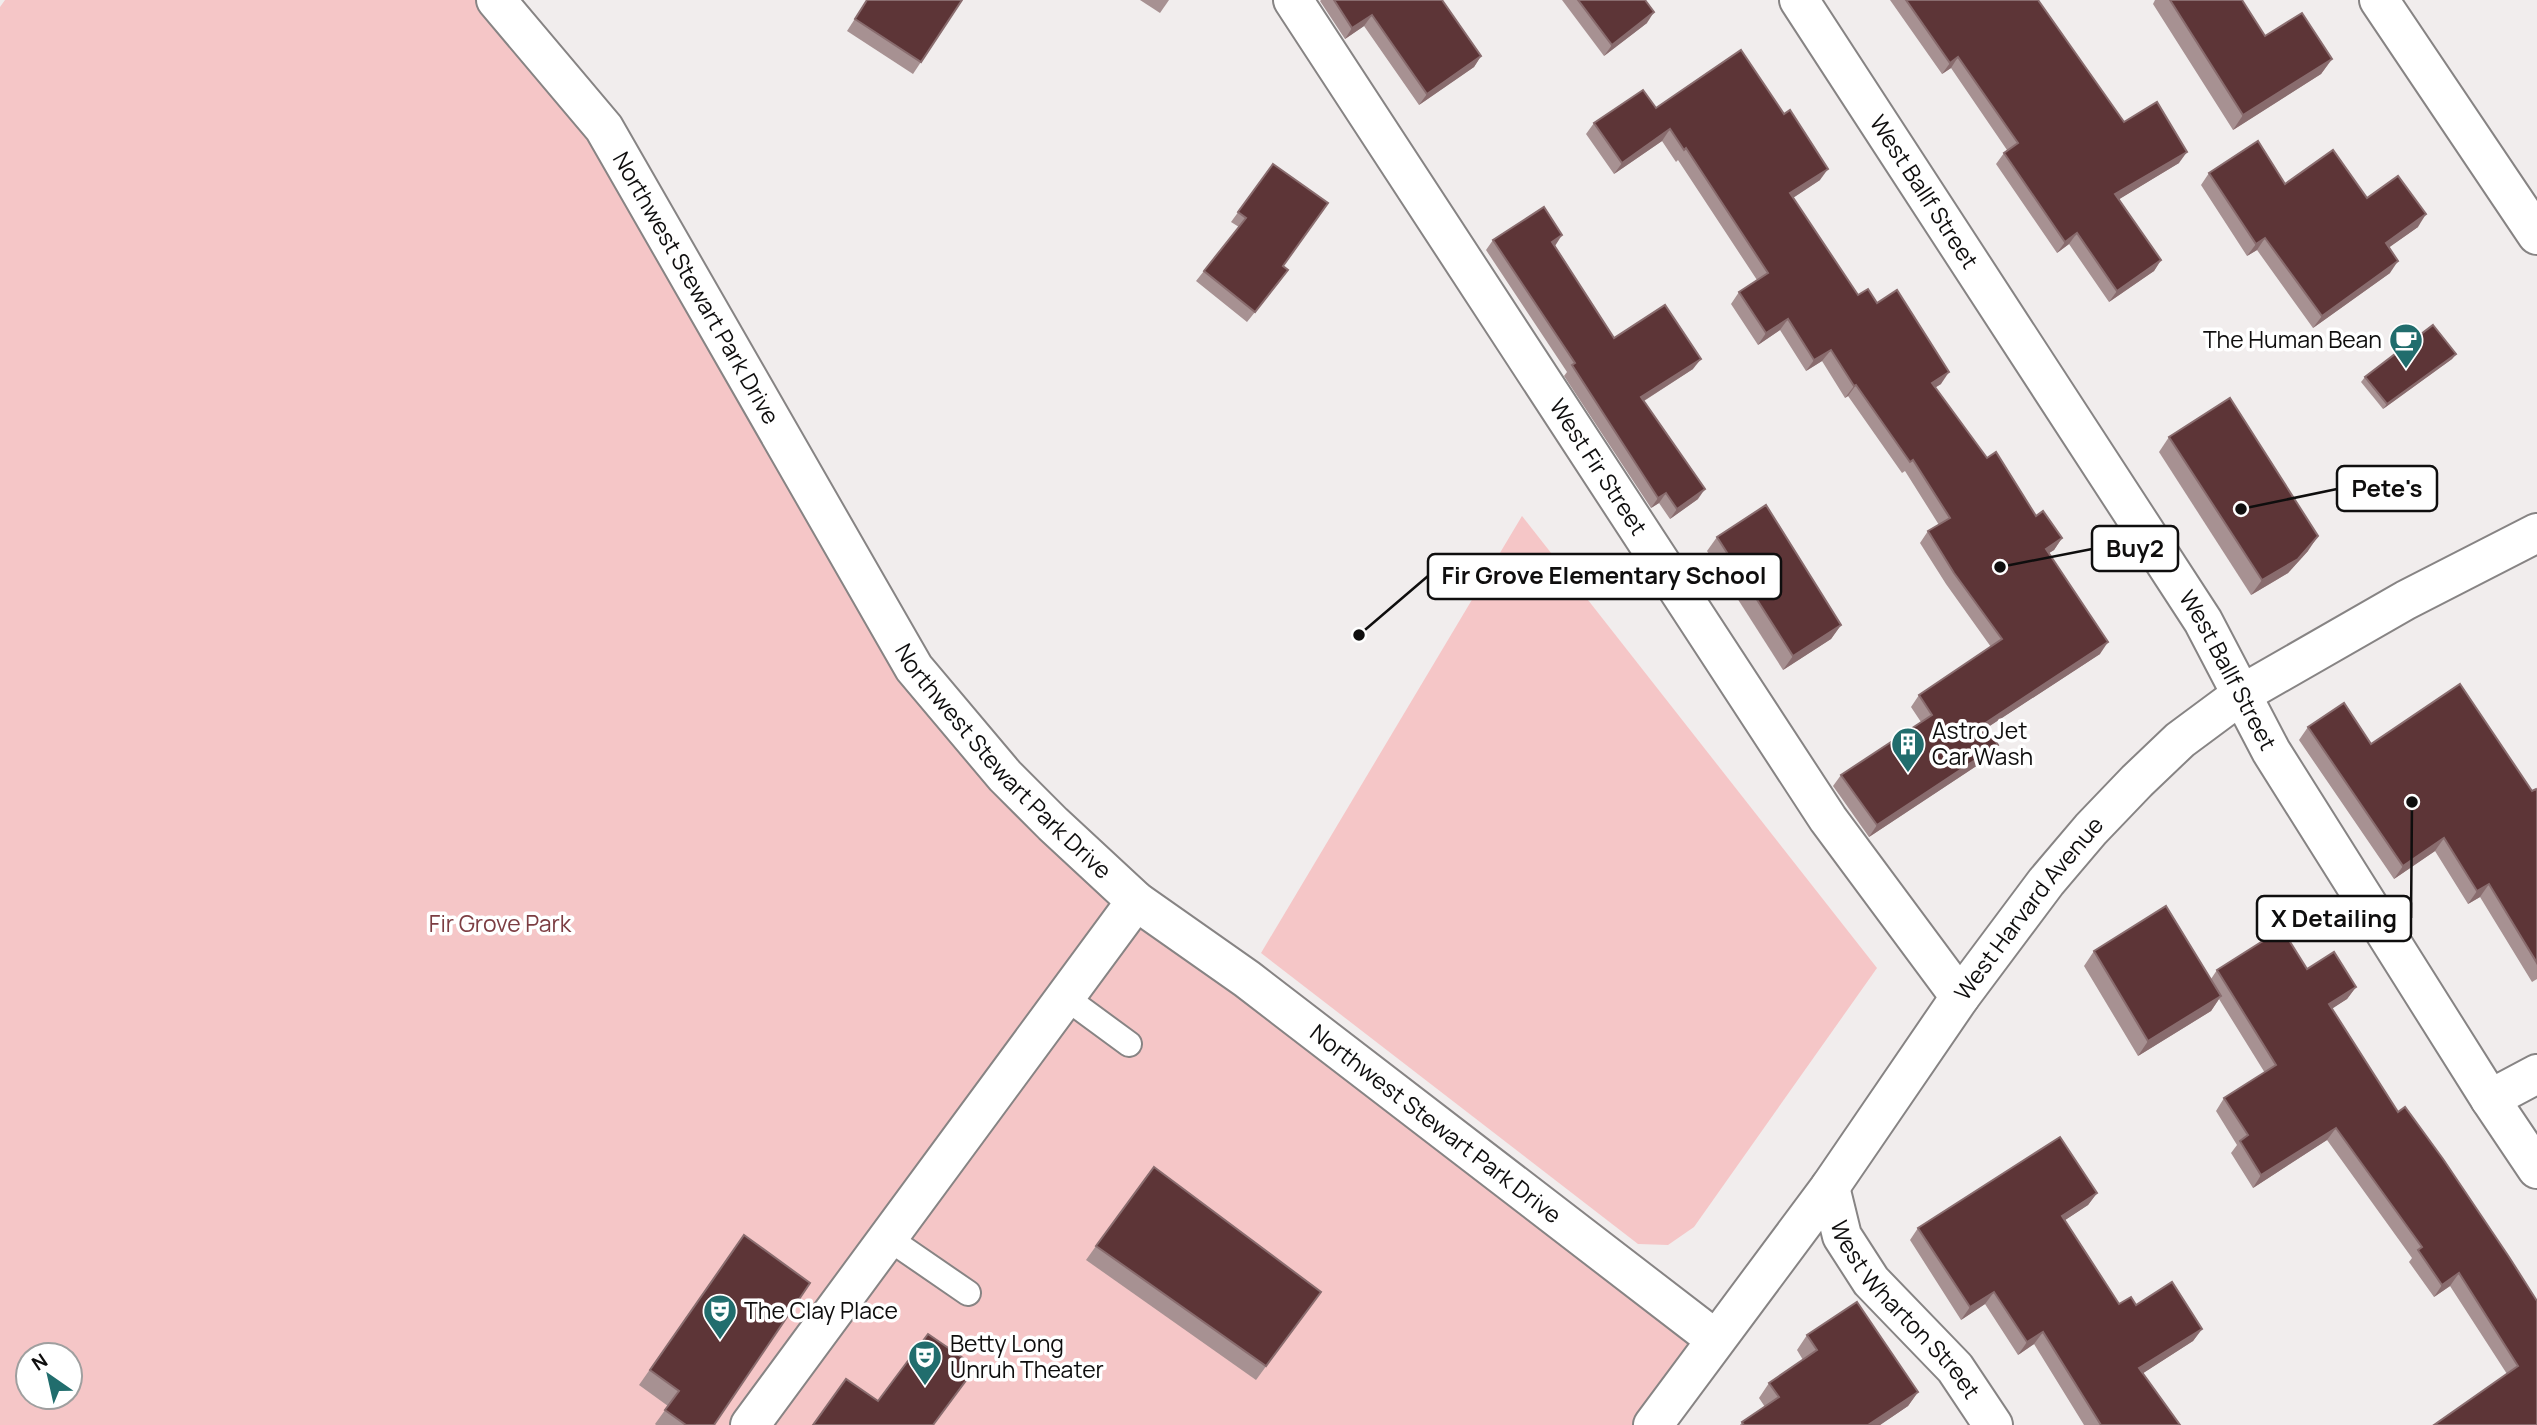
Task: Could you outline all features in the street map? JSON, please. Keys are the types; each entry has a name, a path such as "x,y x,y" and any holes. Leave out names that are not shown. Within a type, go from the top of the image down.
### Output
{"street":[{"name":"Northwest Stewart Park Drive","path":"496,0 604,128 914,668 1006,776 1136,901 1247,979 1715,1339"},
{"name":"West Fir Street","path":"1293,0 1828,819 1960,998"},
{"name":"West Ballf Street","path":"1799,0 2203,621 2271,751 2537,1169"},
{"path":"2379,0 2537,235"},
{"name":"West Harvard Avenue","path":"1653,1425 1830,1188 1960,998 2046,882 2091,829 2180,740 2242,694 2406,600 2537,533"},
{"path":"750,1425 1136,901"},
{"path":"2490,1099 2537,1074"},
{"name":"West Wharton Street","path":"1830,1188 1842,1236 1871,1281 1955,1368 1986,1422"}],"lane":[{"path":"1065,997 1129,1044"},
{"path":"888,1238 968,1293"}],"green space":[{"name":"Fir Grove Park","path":"5,0 484,0 604,128 967,730 1053,824 1715,1339 1653,1425 0,1425 0,7"},
{"path":"1522,516 1877,968 1694,1227 1668,1245 1638,1244 1261,953"}],"building":[{"path":"867,0 962,0 921,62 855,19"},
{"path":"1334,0 1442,0 1481,56 1427,94 1372,15 1352,28"},
{"path":"1578,0 1645,0 1654,12 1612,45"},
{"path":"1906,0 2038,0 2124,122 2157,102 2187,152 2115,194 2161,260 2117,291 2077,233 2065,242 2004,153 2018,143 1958,57 1950,63"},
{"path":"2170,0 2242,0 2265,36 2302,13 2332,59 2243,115"},
{"path":"1741,50 1784,114 1790,110 1828,169 1790,193 1858,295 1868,289 1877,303 1897,290 1949,372 1932,383 1987,458 1996,452 2036,516 2043,511 2062,538 2046,549 2108,642 1984,724 1998,745 1877,825 1841,775 1932,715 1919,695 2002,639 1954,573 1928,531 1950,518 1913,460 1910,462 1831,350 1814,360 1788,319 1766,333 1739,292 1768,273 1686,148 1684,150 1670,129 1622,163 1594,123 1643,90 1656,108"},
{"path":"2258,141 2285,184 2333,150 2367,198 2398,176 2426,214 2386,243 2398,261 2322,316 2265,238 2256,244 2209,173"},
{"path":"1273,164 1328,203 1283,266 1288,270 1255,312 1204,271 1246,218 1238,212"},
{"path":"1544,207 1562,235 1552,242 1614,338 1665,305 1701,359 1641,397 1705,489 1677,509 1666,493 1658,498 1572,365 1575,363 1493,240"},
{"name":"The Human Bean","path":"2433,325 2456,354 2387,404 2365,377"},
{"path":"2230,398 2318,536 2298,559 2262,580 2169,437"},
{"path":"1766,505 1841,625 1793,656 1717,537"},
{"path":"2460,684 2532,791 2537,791 2537,963 2489,884 2477,891 2444,838 2403,866 2308,727 2344,703 2371,744"},
{"path":"2166,906 2221,996 2148,1041 2094,951"},
{"path":"2282,929 2307,969 2334,952 2356,987 2329,1004 2398,1112 2405,1107 2443,1159 2537,1301 2537,1425 2434,1425 2518,1366 2459,1273 2442,1285 2418,1250 2422,1247 2336,1128 2261,1175 2240,1141 2248,1135 2224,1098 2276,1065 2217,970"},
{"path":"2060,1137 2097,1193 2062,1216 2119,1304 2131,1297 2136,1305 2172,1282 2202,1329 2139,1368 2180,1425 2101,1425 2043,1332 2027,1342 1994,1292 1970,1307 1918,1228"},
{"path":"1154,1167 1321,1292 1266,1366 1096,1246"},
{"name":"The Clay Place","path":"744,1235 810,1283 714,1425 686,1425 665,1410 679,1391 650,1370"},
{"path":"1857,1302 1918,1392 1868,1425 1744,1425 1742,1422 1779,1397 1769,1383 1817,1350 1807,1335"},
{"name":"Betty Long Unruh Theater","path":"928,1334 976,1367 933,1425 813,1425 846,1379 878,1401"}],"place":[{"name":"The Human Bean","path":"2406,370"},
{"name":"Pete's","path":"2241,509"},
{"name":"Buy2","path":"2000,567"},
{"name":"Fir Grove Elementary School","path":"1359,635"},
{"name":"Astro Jet Car Wash","path":"1908,774"},
{"name":"X Detailing","path":"2412,802"},
{"name":"The Clay Place","path":"720,1341"},
{"name":"Betty Long Unruh Theater","path":"925,1387"}]}
